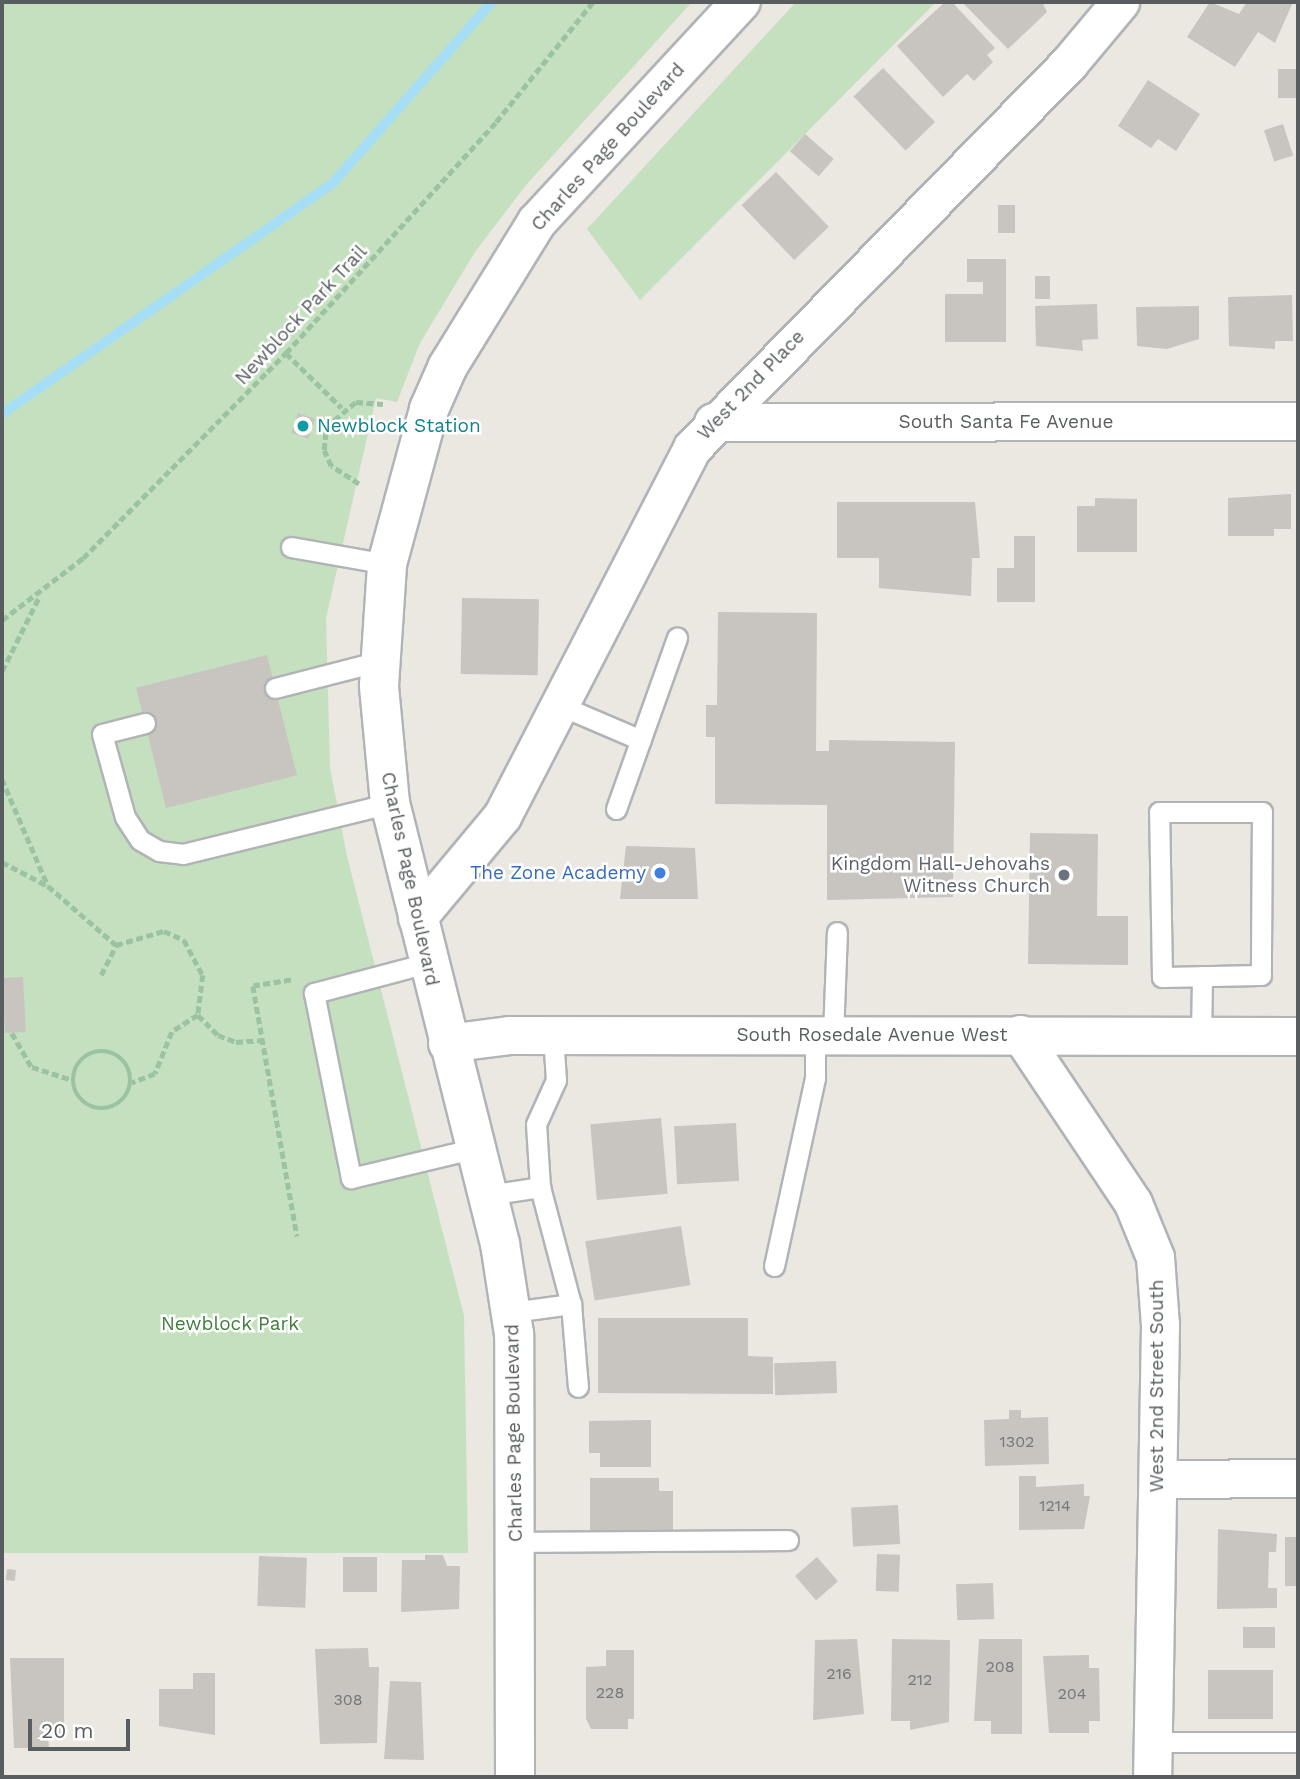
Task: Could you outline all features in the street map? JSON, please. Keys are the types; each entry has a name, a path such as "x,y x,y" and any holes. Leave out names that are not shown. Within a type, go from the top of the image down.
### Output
{"main road":[{"name":"Charles Page Boulevard","path":"515,1777 516,1542 512,1312 488,1195 447,1043 390,803 380,661 387,564 429,409 494,291 537,222 741,2"}],"street":[{"name":"West 2nd Place","path":"417,918 502,816 678,474 713,422 1113,13"},
{"name":"South Santa Fe Avenue","path":"713,422 1298,421"},
{"name":"West 2nd Street South","path":"1020,1034 1133,1203 1155,1257 1158,1479 1152,1760"},
{"name":"South Rosedale Avenue West","path":"447,1043 553,1035 1298,1036"},
{"path":"1158,1479 1298,1478"}],"lane":[{"path":"292,547 387,564"},
{"path":"616,809 677,638"},
{"path":"275,688 380,661"},
{"path":"559,705 641,740"},
{"path":"145,723 102,734 125,817 140,840 159,851 183,854 390,803"},
{"path":"1159,812 1262,812 1261,975 1202,976 1161,977 1159,812"},
{"path":"774,1266 824,1035 836,932"},
{"path":"428,963 314,993 351,1178 476,1148"},
{"path":"1201,1036 1202,976"},
{"path":"553,1035 555,1080 536,1124 540,1187 571,1304 578,1387"},
{"path":"488,1195 540,1187"},
{"path":"512,1312 571,1304"},
{"path":"516,1542 788,1540"},
{"path":"1152,1760 1298,1742"}],"path":[{"name":"Newblock Park Trail","path":"2,620 41,593 134,510 286,353 496,122 593,2"},
{"path":"286,353 342,408"},
{"path":"359,484 342,477 324,450 326,428 342,408 383,404"},
{"path":"2,671 41,593"},
{"path":"2,779 48,886"},
{"path":"2,862 48,886 116,945"},
{"path":"12,1033 33,1067 72,1080 89,1107 106,1110 119,1104 132,1083 155,1074 172,1031 198,1015 204,975 184,940 164,931 144,933 116,945 101,975"},
{"path":"297,1236 253,986 288,978 314,993"},
{"path":"198,1015 227,1038 262,1040"},
{"path":"72,1080 88,1053 106,1050 129,1067 132,1083"}],"green space":[{"name":"Newblock Park","path":"2,2 692,2 526,185 475,252 420,343 397,402 376,398 326,618 330,768 347,856 464,1316 468,1553 2,1553"},
{"path":"796,2 936,2 640,300 587,229"}],"building":[{"path":"945,2 952,2 995,48 987,55 993,62 974,81 967,74 943,97 897,46"},
{"path":"962,2 1042,2 1047,12 1008,49"},
{"path":"1210,2 1239,14 1247,2 1293,2 1275,43 1258,32 1235,67 1187,37"},
{"path":"883,68 935,122 906,150 854,96"},
{"path":"1278,69 1298,69 1298,98 1278,98"},
{"path":"1148,80 1200,114 1176,151 1158,139 1151,148 1118,126"},
{"path":"1283,124 1293,155 1274,162 1264,130"},
{"path":"805,134 834,159 819,176 790,151"},
{"path":"776,172 829,227 794,260 741,205"},
{"path":"998,205 1015,205 1015,233 998,233"},
{"path":"967,259 1006,259 1006,342 945,342 945,294 983,294 983,282 967,282"},
{"path":"1035,276 1050,276 1050,299 1035,299"},
{"path":"1292,295 1293,341 1275,341 1275,349 1229,346 1228,297"},
{"path":"1097,304 1098,339 1082,340 1083,351 1036,346 1035,306"},
{"path":"1199,306 1199,339 1167,349 1137,346 1136,307"},
{"name":"Newblock Station","path":"298,413 315,419 308,439 291,433"},
{"path":"1291,494 1291,529 1274,529 1274,536 1228,536 1228,498"},
{"path":"1095,498 1137,499 1137,552 1077,552 1077,506 1095,506"},
{"path":"837,502 975,502 980,558 972,558 971,596 879,588 879,558 837,558"},
{"path":"1014,536 1035,536 1035,602 997,602 997,568 1014,568"},
{"path":"462,598 539,599 538,675 461,674"},
{"path":"718,612 817,613 816,751 829,751 829,740 955,742 953,897 827,900 827,805 715,804 715,737 706,737 706,705 717,705"},
{"path":"267,655 297,775 166,808 136,688"},
{"name":"Kingdom Hall-Jehovahs Witness Church","path":"1030,833 1098,834 1097,916 1128,916 1128,965 1028,964"},
{"name":"The Zone Academy","path":"626,846 695,848 698,899 620,899"},
{"path":"23,977 26,1032 5,1033 2,978"},
{"path":"661,1118 668,1194 597,1200 590,1124"},
{"path":"736,1123 739,1181 677,1184 674,1126"},
{"path":"681,1226 690,1285 595,1300 585,1241"},
{"path":"598,1318 748,1318 748,1356 773,1357 773,1394 598,1393"},
{"path":"836,1361 837,1393 775,1395 774,1363"},
{"path":"1009,1410 1021,1410 1021,1418 1048,1417 1049,1464 985,1466 984,1420 1009,1419"},
{"path":"651,1420 651,1467 600,1467 600,1453 589,1453 589,1421"},
{"path":"1019,1476 1036,1476 1036,1487 1084,1484 1084,1496 1090,1496 1084,1529 1019,1530"},
{"path":"590,1478 659,1478 659,1491 673,1491 673,1531 590,1530"},
{"path":"898,1505 900,1544 853,1546 851,1507"},
{"path":"1218,1529 1277,1534 1276,1552 1269,1552 1268,1588 1277,1588 1277,1608 1217,1609"},
{"path":"1285,1537 1298,1537 1298,1586 1285,1586"},
{"path":"877,1554 900,1555 899,1592 876,1591"},
{"path":"425,1555 443,1555 447,1566 460,1566 459,1609 401,1612 402,1560 425,1560"},
{"path":"259,1556 307,1558 305,1608 257,1606"},
{"path":"343,1557 377,1557 377,1592 343,1592"},
{"path":"817,1557 838,1581 816,1600 795,1576"},
{"path":"7,1569 16,1570 15,1581 6,1580"},
{"path":"993,1583 994,1619 957,1620 956,1584"},
{"path":"1243,1627 1275,1627 1275,1648 1243,1648"},
{"path":"857,1639 864,1714 813,1720 815,1640"},
{"path":"892,1639 950,1640 949,1722 910,1730 910,1721 891,1721"},
{"path":"979,1639 1022,1639 1022,1734 991,1734 991,1721 974,1721"},
{"path":"368,1648 369,1667 379,1667 377,1743 320,1744 315,1649"},
{"path":"606,1650 634,1650 634,1719 628,1719 628,1729 591,1729 586,1719 586,1667 606,1666"},
{"path":"1089,1655 1089,1668 1099,1668 1100,1721 1089,1721 1089,1733 1049,1733 1043,1656"},
{"path":"10,1658 64,1658 64,1736 48,1736 49,1748 14,1748"},
{"path":"1208,1670 1273,1670 1273,1719 1208,1719"},
{"path":"193,1673 215,1673 215,1735 159,1726 159,1689 193,1689"},
{"path":"390,1681 421,1682 424,1760 384,1759"}],"waterway":[{"path":"2,414 332,184 492,2"}],"place":[{"name":"Newblock Station","path":"303,426"},
{"name":"The Zone Academy","path":"660,873"},
{"name":"Kingdom Hall-Jehovahs Witness Church","path":"1064,875"}]}
